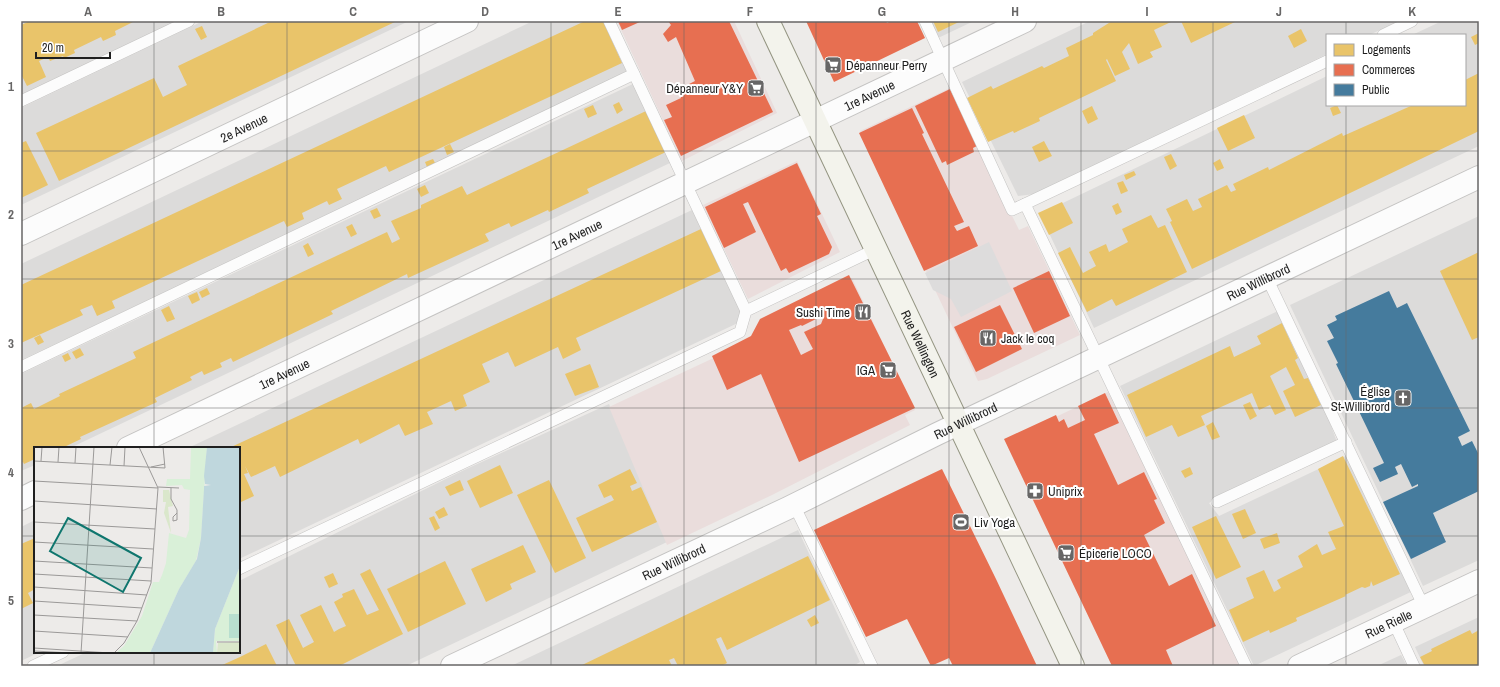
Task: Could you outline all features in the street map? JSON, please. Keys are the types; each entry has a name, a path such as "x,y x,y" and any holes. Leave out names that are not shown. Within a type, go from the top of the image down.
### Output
{"main road":[{"name":"Rue Wellington","path":"768,21 1073,666"}],"street":[{"name":"2e Avenue","path":"21,234 467,21"},
{"name":"1re Avenue","path":"130,447 1025,21"},
{"name":"Rue Willibrord","path":"452,666 794,506 959,424 1479,177"},
{"path":"21,499 34,492"},
{"name":"Rue Rielle","path":"1299,666 1479,581"}],"lane":[{"path":"21,101 189,21"},
{"path":"240,569 740,332 746,311 609,21"},
{"path":"925,21 1012,210 1326,62"},
{"path":"1385,34 1412,21"},
{"path":"21,367 634,74"},
{"path":"1025,204 1246,666"},
{"path":"746,311 876,249"},
{"path":"1267,278 1424,607"},
{"path":"1217,502 1346,442"},
{"path":"794,506 872,666"},
{"path":"1393,621 1414,666"},
{"path":"33,666 61,653"}],"shaded area":[{"path":"21,21 178,21 21,96"},
{"path":"203,21 409,21 21,205 21,108"},
{"path":"533,21 603,21 628,74 21,360 21,264"},
{"path":"617,21 734,21 777,113 682,161"},
{"path":"930,21 974,21 938,38"},
{"path":"1090,21 1400,21 1371,34 1326,34 1326,54 1035,194 1018,196 962,82"},
{"path":"1442,21 1479,21 1479,146 1094,328 1040,214 1326,76 1326,106 1466,106 1466,34 1414,34"},
{"path":"635,83 672,162 72,447 34,447 34,465 21,471 21,374"},
{"path":"950,88 1019,230 1028,226 1080,335 987,379 978,381 860,131"},
{"path":"797,161 840,252 748,299 703,205"},
{"path":"692,210 744,314 742,321 240,559 240,447 190,447"},
{"path":"1479,216 1479,560 1423,586 1290,305"},
{"path":"989,242 1012,291 961,317 951,299 933,290 925,273"},
{"path":"852,278 915,410 905,415 910,425 772,495 667,545 609,407 752,340 761,321"},
{"path":"1278,311 1324,407 1337,442 1264,475 1209,503 1219,516 1348,455 1415,590 1254,666 1120,386"},
{"path":"1108,392 1241,666 1112,666 1008,447 1016,436"},
{"path":"609,404 667,542 406,666 57,666 85,653 240,653 240,581 462,471"},
{"path":"34,520 34,653 38,653 21,661 21,527"},
{"path":"798,530 860,662 853,666 511,666"},
{"path":"1479,617 1479,666 1424,666 1415,647"},
{"path":"1401,655 1407,666 1377,666"}],"building: Logements":[{"path":"30,21 135,21 115,31 116,35 103,41 101,37 74,50 75,53 64,58 63,56 50,61 48,57 39,61 46,77 27,86 21,74 21,25"},
{"path":"272,21 397,21 59,181 36,133 154,78 163,97 187,85 178,66"},
{"path":"585,21 603,21 622,63 389,172 386,166 337,189 342,199 329,205 327,201 302,213 304,219 287,227 284,221 112,301 115,308 97,316 92,305 80,310 83,315 21,343 21,285"},
{"path":"933,21 961,21 938,32"},
{"path":"1112,21 1173,21 1154,30 1162,47 1150,52 1153,57 1138,64 1129,43 1122,52 1130,69 1115,76 1107,59 1106,60 1116,81 1039,118 1040,121 1014,133 1013,131 988,142 967,98 991,86 993,89 1042,66 1044,68 1069,56 1066,48 1093,35 1093,33"},
{"path":"1181,21 1237,21 1191,43"},
{"path":"202,26 207,37 201,40 195,29"},
{"path":"1301,29 1307,41 1294,48 1288,36"},
{"path":"1479,33 1479,43 1475,45 1471,37"},
{"path":"1479,73 1479,131 1192,269 1170,222 1172,221 1166,209 1187,199 1193,211 1202,207 1198,199 1227,185 1231,192 1236,190 1233,184 1268,167 1269,170 1342,133 1343,136 1411,106 1466,106 1466,80"},
{"path":"619,102 623,110 617,114 613,105"},
{"path":"593,105 597,114 588,118 584,109"},
{"path":"1092,106 1098,119 1088,124 1082,111"},
{"path":"1338,106 1341,113 1333,116 1330,108"},
{"path":"646,111 666,152 587,189 589,193 549,212 548,210 511,227 509,223 485,234 489,241 408,278 407,274 331,311 333,314 233,362 231,358 220,363 222,367 204,375 202,371 190,377 192,380 155,398 157,402 80,437 81,439 64,447 34,447 34,459 24,464 23,462 21,463 21,408 31,403 34,409 60,396 59,394 136,358 133,352 387,232 392,243 400,239 391,221 421,208 421,205 462,186 467,195"},
{"path":"1244,115 1255,138 1228,151 1217,128"},
{"path":"26,141 48,185 21,198 21,143"},
{"path":"1044,141 1052,156 1039,162 1032,147"},
{"path":"450,144 454,152 447,155 444,147"},
{"path":"1171,154 1177,166 1170,170 1164,157"},
{"path":"433,159 435,163 427,167 425,162"},
{"path":"1220,159 1224,168 1217,171 1213,163"},
{"path":"1134,171 1136,175 1126,180 1124,175"},
{"path":"1123,181 1128,191 1121,194 1117,183"},
{"path":"425,185 429,193 421,197 417,189"},
{"path":"1062,202 1073,223 1049,235 1038,213"},
{"path":"1118,203 1122,212 1116,215 1112,206"},
{"path":"377,208 381,216 374,219 370,211"},
{"path":"1151,215 1158,228 1165,225 1187,272 1116,306 1112,299 1087,312 1058,253 1070,247 1083,273 1096,266 1089,252 1106,244 1109,252 1128,242 1122,229"},
{"path":"352,224 357,234 351,237 346,227"},
{"path":"701,229 721,271 576,338 581,350 563,359 558,347 515,367 508,352 482,364 490,382 463,395 467,406 455,411 451,401 427,412 433,424 405,436 399,424 360,444 358,439 280,477 275,466 251,477 245,466 248,473 244,474 254,496 241,502 240,447 231,447"},
{"path":"308,243 314,254 308,257 303,246"},
{"path":"1479,252 1479,337 1472,340 1440,271"},
{"path":"207,288 210,294 202,298 199,292"},
{"path":"197,292 200,300 192,304 188,296"},
{"path":"169,306 175,319 167,322 161,310"},
{"path":"1282,323 1298,358 1295,360 1304,379 1308,378 1321,405 1295,417 1283,391 1295,385 1286,367 1270,376 1286,410 1275,415 1270,405 1259,410 1252,393 1201,416 1205,425 1178,437 1172,425 1146,437 1127,395 1230,346 1234,357 1261,344 1257,336"},
{"path":"40,335 44,342 38,345 34,338"},
{"path":"80,348 84,355 76,359 72,352"},
{"path":"68,353 71,359 65,362 62,356"},
{"path":"590,364 599,387 575,396 565,374"},
{"path":"1250,402 1257,416 1250,420 1243,405"},
{"path":"1213,422 1220,437 1212,440 1206,426"},
{"path":"1343,456 1400,574 1373,586 1371,581 1370,586 1365,588 1362,587 1345,595 1346,596 1296,618 1297,621 1270,633 1269,630 1243,642 1229,610 1254,598 1246,578 1264,570 1274,592 1281,588 1277,580 1303,567 1298,556 1317,544 1322,555 1336,549 1328,532 1344,526 1318,469"},
{"path":"500,465 513,493 480,508 467,481"},
{"path":"1190,467 1193,474 1185,478 1181,471"},
{"path":"630,469 637,483 630,486 632,491 641,487 657,522 592,552 576,518 614,500 611,495 604,498 598,485"},
{"path":"460,480 464,490 450,496 445,487"},
{"path":"549,480 586,558 555,573 517,495"},
{"path":"444,507 448,515 439,519 435,512"},
{"path":"1245,509 1256,533 1243,539 1232,514"},
{"path":"434,516 440,528 435,531 429,518"},
{"path":"1216,516 1241,567 1216,579 1192,527"},
{"path":"1277,533 1280,543 1264,549 1260,539"},
{"path":"34,538 34,590 28,593 33,603 21,609 21,544"},
{"path":"523,545 536,572 510,584 512,589 486,602 471,569"},
{"path":"808,556 830,600 727,650 721,637 716,639 727,663 721,666 678,666 674,658 669,660 672,666 580,666"},
{"path":"445,561 466,604 408,632 387,589"},
{"path":"370,569 403,634 339,666 296,666 276,625 289,619 303,648 314,642 300,615 321,605 334,632 346,626 334,602 343,597 342,594 354,589 367,615 379,610 360,574"},
{"path":"333,573 338,584 329,588 324,577"},
{"path":"815,615 819,623 811,627 807,620"},
{"path":"1470,630 1472,634 1479,630 1479,666 1425,666 1420,657 1432,651 1431,649"},
{"path":"266,644 277,666 220,666 240,657"}],"building: Commerces":[{"path":"618,21 642,21 622,30"},
{"path":"668,21 729,21 773,112 681,156 664,120 672,117 666,105 681,98 680,95 684,93 681,88 695,81 676,37 668,42 663,34 671,25"},
{"path":"806,21 886,21 887,23 891,21 917,21 925,38 834,82"},
{"path":"950,89 977,146 973,148 974,152 947,165 946,161 942,163 915,106"},
{"path":"912,108 924,133 922,134 964,222 954,226 957,231 969,226 978,246 924,271 859,133"},
{"path":"797,163 821,214 817,216 832,247 829,254 789,273 786,268 781,271 748,202 743,204 756,232 724,248 705,207"},
{"path":"1049,271 1070,316 1034,333 1013,288"},
{"path":"849,275 915,408 799,462 761,374 727,390 712,356 751,336 760,319","holes":["820,317 823,319 821,324 804,332 813,349 801,355 789,330 801,325 802,326"]},
{"name":"Jack le coq","path":"1000,305 1022,349 976,372 954,327"},
{"path":"1105,393 1119,423 1094,434 1118,485 1144,472 1157,499 1154,500 1165,523 1144,535 1169,586 1192,574 1216,626 1166,650 1173,666 1112,666 1004,439 1056,415 1059,422 1064,419 1068,428 1085,420 1078,406"},
{"path":"942,469 1037,666 953,666 949,658 931,666 907,619 866,637 814,530"}],"building: Public":[{"name":"Église St-Willibrord","path":"1389,291 1397,308 1407,303 1470,431 1458,437 1462,446 1472,441 1479,455 1479,491 1433,513 1446,542 1411,559 1383,502 1418,486 1418,484 1412,487 1401,464 1395,467 1398,474 1380,482 1373,468 1384,463 1336,364 1338,363 1327,341 1334,338 1327,325 1337,320 1335,316"}],"place":[{"name":"Dépanneur Perry","path":"833,65"},
{"name":"Dépanneur Y&Y","path":"756,88"},
{"name":"Sushi Time","path":"863,312"},
{"name":"Jack le coq","path":"988,338"},
{"name":"IGA","path":"888,370"},
{"name":"Église St-Willibrord","path":"1403,398"},
{"name":"Uniprix","path":"1035,491"},
{"name":"Liv Yoga","path":"961,522"},
{"name":"Épicerie LOCO","path":"1066,553"}]}
